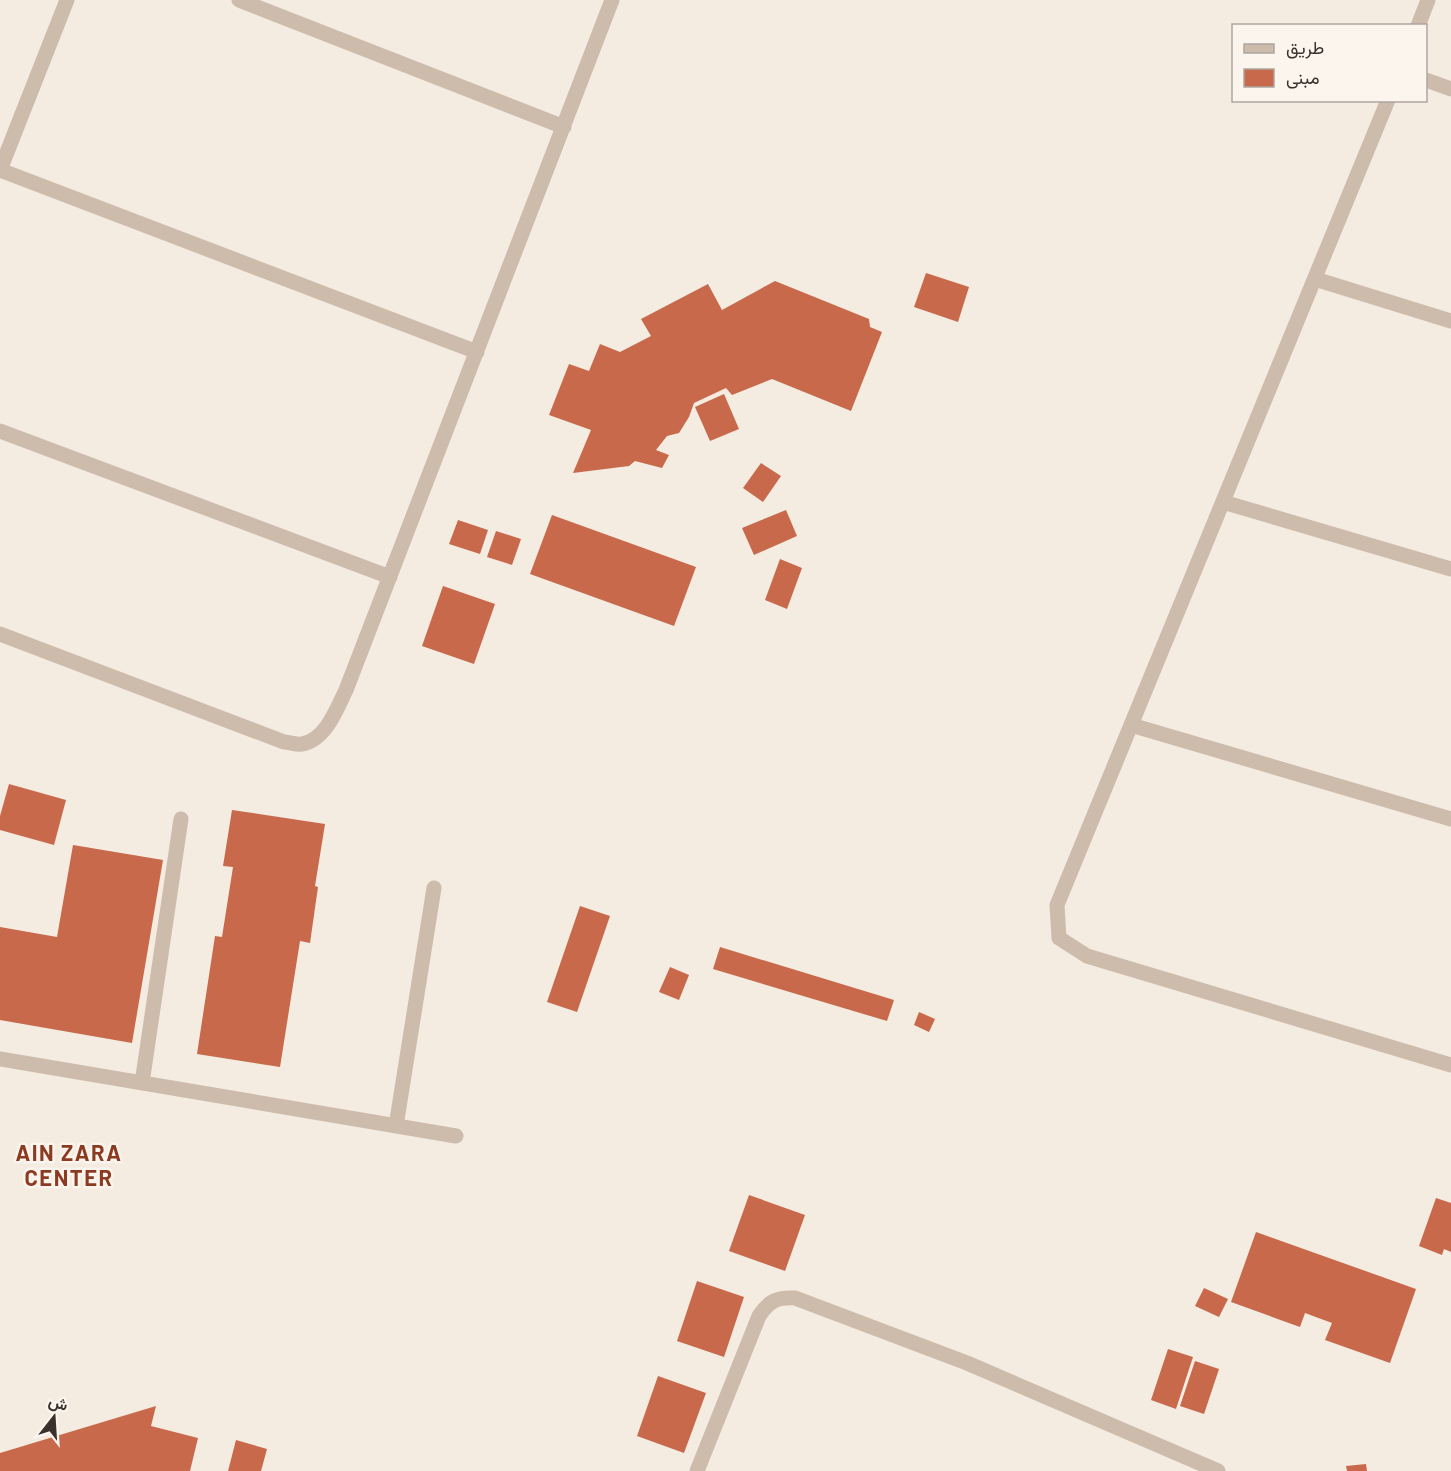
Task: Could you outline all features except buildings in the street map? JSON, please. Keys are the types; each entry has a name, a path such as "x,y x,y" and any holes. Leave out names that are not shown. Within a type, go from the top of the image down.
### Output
{"street":[{"path":"67,0 0,170 477,352"},
{"path":"239,0 564,127"},
{"path":"0,634 284,742 303,744 317,736 332,720 346,690 612,0"},
{"path":"1419,24 1428,0"},
{"path":"1427,81 1451,89"},
{"path":"1387,102 1058,905 1059,938 1087,956 1451,1065"},
{"path":"1315,279 1451,321"},
{"path":"0,431 390,577"},
{"path":"1223,502 1451,569"},
{"path":"1131,725 1451,819"},
{"path":"142,1083 181,819"},
{"path":"396,1126 434,888"},
{"path":"0,1059 456,1136"},
{"path":"697,1471 759,1316 767,1304 780,1298 795,1298 967,1363 1218,1471"}],"district":[{"name":"AIN ZARA CENTER","path":"69,1166"}]}
